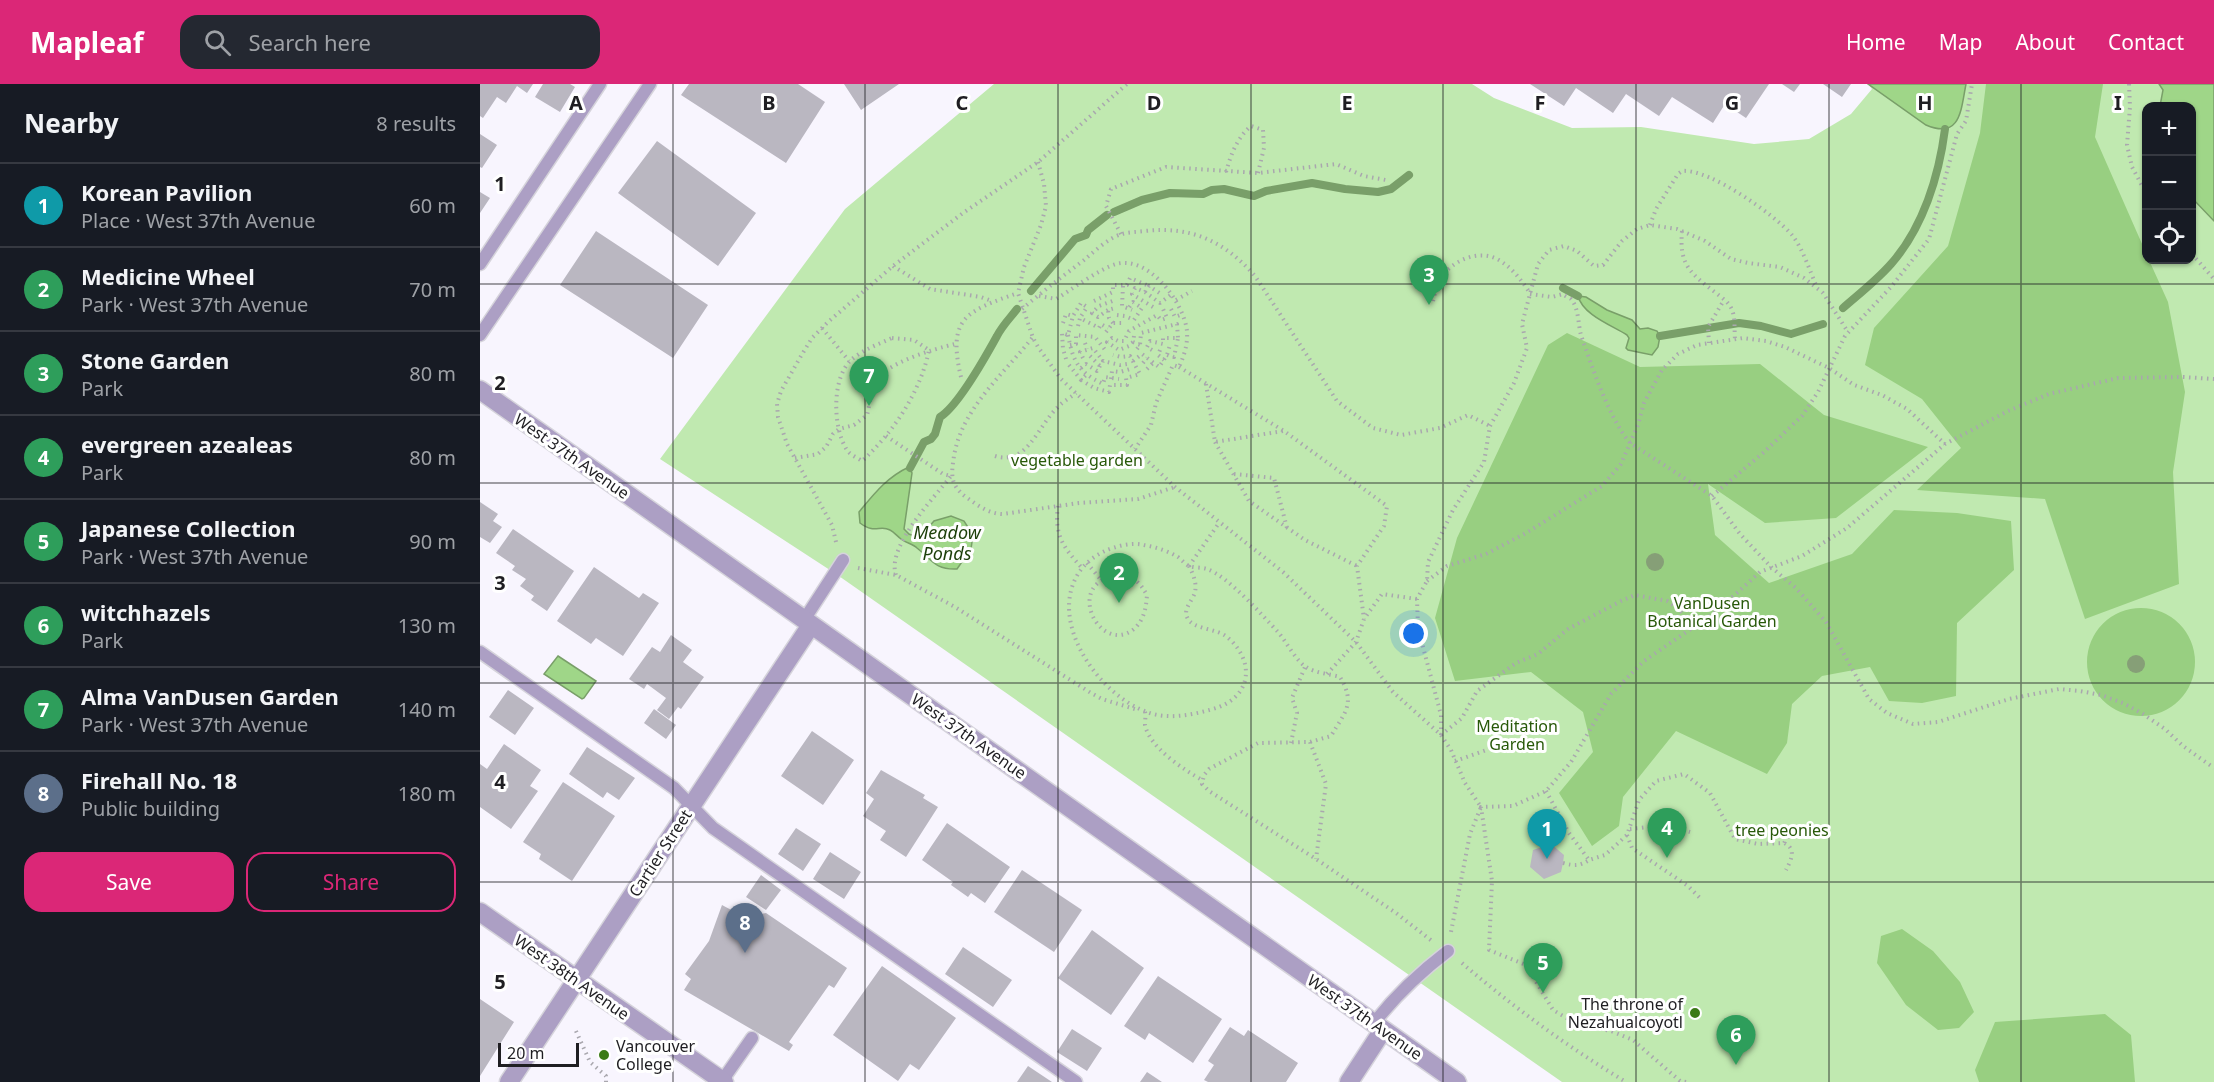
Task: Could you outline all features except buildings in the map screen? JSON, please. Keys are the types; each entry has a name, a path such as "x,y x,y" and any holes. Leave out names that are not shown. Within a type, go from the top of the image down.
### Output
{"street":[{"name":"West 37th Avenue","path":"480,390 1457,1082"},
{"name":"Cartier Street","path":"509,1082 691,807 808,622"},
{"name":"West 38th Avenue","path":"480,912 723,1081"},
{"path":"1349,1082 1378,1027"}],"lane":[{"path":"480,264 600,84"},
{"path":"480,335 650,84"},
{"path":"808,622 843,560"},
{"path":"480,652 674,789 713,828 1076,1082"},
{"path":"1378,1027 1395,996 1414,977 1448,951"},
{"path":"723,1081 752,1038"}],"path":[{"path":"1127,84 1038,162 963,213 893,266 822,328 812,338 789,374 777,404 781,430 832,525 837,552 843,560 858,568 896,574 955,607 1102,699 1146,712 1177,716 1198,714 1229,704 1238,697 1245,684 1243,661 1230,640 1221,634 1194,624 1186,616 1195,591 1194,576 1189,566 1175,555 1142,544 1110,548 1087,563 1071,586 1068,601 1071,628 1078,647 1103,681 1118,695 1146,712"},
{"path":"1712,496 1771,446 1802,416 1818,392 1848,332 1891,287 1929,239 1957,134 1966,120 1972,84"},
{"path":"2129,84 2127,145 2132,167 2142,186"},
{"path":"1226,172 1241,134 1251,126 1263,130 1264,148 1258,173"},
{"path":"1038,162 1044,184 1046,206 1024,267 1018,293 1033,338 1060,379 1174,487 1283,572 1356,642 1393,692 1441,735 1451,750 1465,783 1481,807 1492,881 1489,950 1526,965 1553,1010 1577,1024 1611,1031 1633,1040 1680,1081 1686,1082"},
{"path":"1121,234 1106,206 1112,189 1166,167 1258,173 1336,164 1364,176 1386,180"},
{"path":"1650,225 1656,208 1682,171 1691,171 1714,180 1741,195 1778,222 1798,245 1816,286 1828,300 1848,332"},
{"path":"1427,581 1428,562 1454,510 1484,462 1490,426 1514,384 1527,348 1522,324 1538,264 1550,250 1564,246 1577,251 1594,266 1603,265 1622,241 1637,229 1650,225 1682,231 1705,241 1731,259 1780,267 1816,286"},
{"path":"1022,309 1104,244 1121,234 1180,231 1217,242 1239,258 1255,276 1337,401 1373,428 1401,435 1440,428 1468,415 1490,426"},
{"path":"1682,231 1684,263 1704,284 1729,304 1735,339"},
{"path":"1433,301 1439,280 1455,263 1471,256 1496,258 1519,276 1530,294"},
{"path":"2196,259 2214,279"},
{"path":"1038,296 1056,299 1116,264 1136,265 1150,272 1172,294 1183,314 1187,342 1179,367"},
{"path":"893,266 930,289 981,297 992,302"},
{"path":"1094,301 1113,292 1113,285 1127,285 1130,278 1161,294"},
{"path":"1117,315 1134,320 1142,308 1133,302 1130,310 1122,306 1123,286"},
{"path":"1145,292 1149,286"},
{"path":"1153,308 1131,294 1135,288 1160,303 1172,294"},
{"path":"1176,300 1192,291"},
{"path":"961,377 955,344 959,326 963,320 974,311 992,302 1018,293"},
{"path":"1530,294 1552,297 1563,294 1571,300 1602,389 1622,433 1630,442 1712,496 1740,534 1771,567 1796,588 1826,622 1869,699 1887,713 1913,724 1938,722 2009,699 2059,689 2080,691 2112,699 2143,714 2214,768"},
{"path":"1114,308 1098,317 1092,313 1099,306 1115,300"},
{"path":"1709,342 1708,329 1724,300"},
{"path":"1078,326 1087,307 1081,303 1073,316 1068,334 1070,345 1086,375 1103,384 1105,377 1119,379"},
{"path":"1134,336 1129,346 1119,350 1107,342 1112,338 1118,341 1124,340 1129,331 1157,315 1161,320 1167,318 1163,310 1170,307 1175,317 1183,314"},
{"path":"1108,310 1109,318 1113,323"},
{"path":"1063,323 1066,314 1073,316"},
{"path":"1080,318 1099,328 1101,324 1107,330 1113,323 1125,323 1125,316"},
{"path":"1133,342 1138,347 1141,333 1177,324 1178,338 1174,357 1167,355"},
{"path":"822,328 849,361"},
{"path":"1066,359 1062,333 1068,334"},
{"path":"1070,345 1076,344 1076,335 1095,337 1106,351"},
{"path":"892,338 914,340 929,350 925,370 905,407 880,444 862,461 848,452 839,429 835,403 839,381 849,361 892,338"},
{"path":"1033,338 978,401 962,427 956,444 951,476 959,491 978,505 997,514 1022,513 1058,506 1138,500 1174,487"},
{"path":"1152,350 1147,346 1150,340 1162,344 1163,338 1178,338"},
{"path":"1441,735 1441,715 1418,628 1417,599 1427,581 1447,566 1486,554 1526,533 1602,486 1621,464 1644,403 1662,370 1678,354 1709,342 1743,338 1776,344 1829,368 1854,385 1882,395 1907,409 1945,444"},
{"path":"1085,343 1087,349"},
{"path":"795,458 822,451 832,434 839,429 854,425 867,416 875,383 885,369 929,350 955,344"},
{"path":"1133,361 1142,354 1159,367 1170,345"},
{"path":"1083,358 1080,352 1093,348 1103,361 1120,365 1127,363"},
{"path":"1160,350 1158,356 1164,360"},
{"path":"1070,365 1082,380 1094,388 1109,392 1110,385 1127,385 1126,378 1140,374 1130,356 1113,355"},
{"path":"1090,356 1100,366"},
{"path":"1143,363 1147,358"},
{"path":"1081,368 1086,364 1097,371 1103,361"},
{"path":"1147,369 1153,363"},
{"path":"1135,449 1151,425 1156,403 1173,365 1284,431 1387,506 1384,526 1357,566 1364,619"},
{"path":"1107,369 1120,372 1130,369"},
{"path":"1111,379 1112,371"},
{"path":"1082,380 1086,375"},
{"path":"1481,807 1513,806 1546,791 1571,762 1611,694 1644,662 1717,611 1760,572 1802,556 1847,528 1945,444 2008,411 2049,394 2118,378 2214,379"},
{"path":"1206,384 1215,442 1249,501 1305,540 1357,566"},
{"path":"995,456 1006,459 1016,457 1028,446 1057,408 1076,393"},
{"path":"1215,442 1284,431"},
{"path":"886,436 951,476"},
{"path":"1233,474 1274,478 1287,528"},
{"path":"896,574 894,568 896,555 903,541 951,476"},
{"path":"1058,506 1059,536 1082,568"},
{"path":"1189,566 1219,523"},
{"path":"1087,563 1101,580"},
{"path":"1189,566 1207,569 1232,586 1280,634 1305,667 1340,678 1347,689 1349,705 1331,736 1310,742 1258,743 1209,769 1202,780"},
{"path":"1110,576 1132,577 1148,595 1144,615 1137,626 1127,634 1117,636 1105,632 1091,614 1088,602 1091,591 1101,580 1110,576"},
{"path":"1327,674 1356,642 1364,619 1382,594 1417,599"},
{"path":"1441,735 1462,718 1478,691 1516,663 1538,654 1568,629 1621,601 1635,596 1667,601 1678,608 1694,627"},
{"path":"1292,743 1297,713 1292,698 1305,667"},
{"path":"1146,712 1145,724 1150,737 1173,762 1202,780 1209,791 1316,859 1448,951 1490,988 1534,1021 1626,1082"},
{"path":"1310,742 1326,784 1316,859"},
{"path":"1455,761 1495,747"},
{"path":"1563,863 1573,866 1605,855 1627,835 1640,800 1656,781 1684,774 1710,793 1735,839 1758,844 1784,843 1792,849 1792,856 1786,870"},
{"path":"1546,791 1569,833 1589,860"},
{"path":"1448,951 1470,834 1481,807"},
{"path":"1784,843 1797,823"},
{"path":"1630,829 1666,825 1690,832"},
{"path":"1627,835 1632,848 1688,886 1701,899"},
{"path":"576,1031 590,1062 606,1076 606,1082"}],"green space":[{"name":"VanDusen Botanical Garden","path":"994,84 1472,84 1494,98 1572,128 1641,127 1754,144 1809,139 1851,114 1872,89 1868,84 2214,84 2214,1082 1562,1082 836,574 660,459 845,209"},
{"path":"1986,84 2103,84 2095,137 2142,244 2142,264 2151,264 2168,302 2185,392 2173,472 2179,584 2085,619 2045,499 1917,490 1961,448 1922,399 1865,365 1874,328 1948,246 1980,133"},
{"path":"1567,333 1640,367 1760,364 1824,415 1928,447 1836,518 1765,523 1708,484 1715,535 1769,583 1852,554 1894,510 1957,513 2011,521 2014,570 1957,623 1956,696 1922,703 1889,701 1870,667 1822,676 1792,704 1787,743 1767,774 1676,731 1623,797 1619,826 1592,846 1559,793 1593,752 1583,712 1531,672 1455,681 1435,618 1457,538 1548,345"},
{"path":"2141,608 2162,613 2179,624 2190,641 2195,662 2190,683 2179,700 2162,711 2141,716 2120,711 2103,700 2092,683 2087,662 2092,641 2103,624 2120,613"},
{"path":"1902,929 1933,951 1960,982 1974,1012 1959,1028 1938,1030 1906,1005 1877,963 1881,936"},
{"path":"2105,1014 2131,1035 2135,1082 1979,1082 1975,1070 1995,1022"}],"water":[{"path":"1868,84 1966,84 1957,120 1953,125 1938,129 1926,125"},
{"path":"2159,84 2214,84 2214,221 2196,202 2196,102 2161,102 2163,90"},
{"path":"1578,296 1586,297 1607,310 1632,320 1640,329 1648,328 1657,331 1660,336 1658,347 1652,355 1628,350 1626,348 1629,338 1627,335 1591,314"},
{"name":"Meadow Ponds","path":"909,467 912,473 904,529 917,537 922,535 934,521 951,516 964,521 973,535 971,549 957,569 939,566 886,528 874,529 860,523 859,512 870,499 887,481"},
{"path":"558,656 596,681 584,698 582,699 544,674"}],"waterway":[{"path":"1843,308 1886,270 1912,234 1921,218 1934,183 1945,129"},
{"path":"1114,212 1142,200 1170,193 1203,194 1212,190 1224,189 1254,196 1266,191 1312,183 1378,192 1391,189 1409,175"},
{"path":"1031,291 1075,239 1086,235 1088,230 1107,215"},
{"path":"1563,288 1578,296"},
{"path":"910,468 924,442 935,434 940,417 963,392 1001,329 1017,309"},
{"path":"1660,336 1739,323 1791,334 1823,324"}],"place":[{"name":"Stone Garden","path":"1429,305"},
{"name":"Alma VanDusen Garden","path":"869,406"},
{"name":"Medicine Wheel","path":"1119,603"},
{"name":"evergreen azealeas","path":"1667,858"},
{"name":"Korean Pavilion","path":"1547,859"},
{"name":"Firehall No. 18","path":"745,953"},
{"name":"Japanese Collection","path":"1543,993"},
{"name":"The throne of Nezahualcoyotl","path":"1695,1013"},
{"name":"Vancouver College","path":"604,1055"},
{"name":"witchhazels","path":"1736,1065"}],"park label":[{"name":"vegetable garden","path":"1077,460"},
{"name":"Meditation Garden","path":"1517,735"},
{"name":"tree peonies","path":"1782,830"}]}
